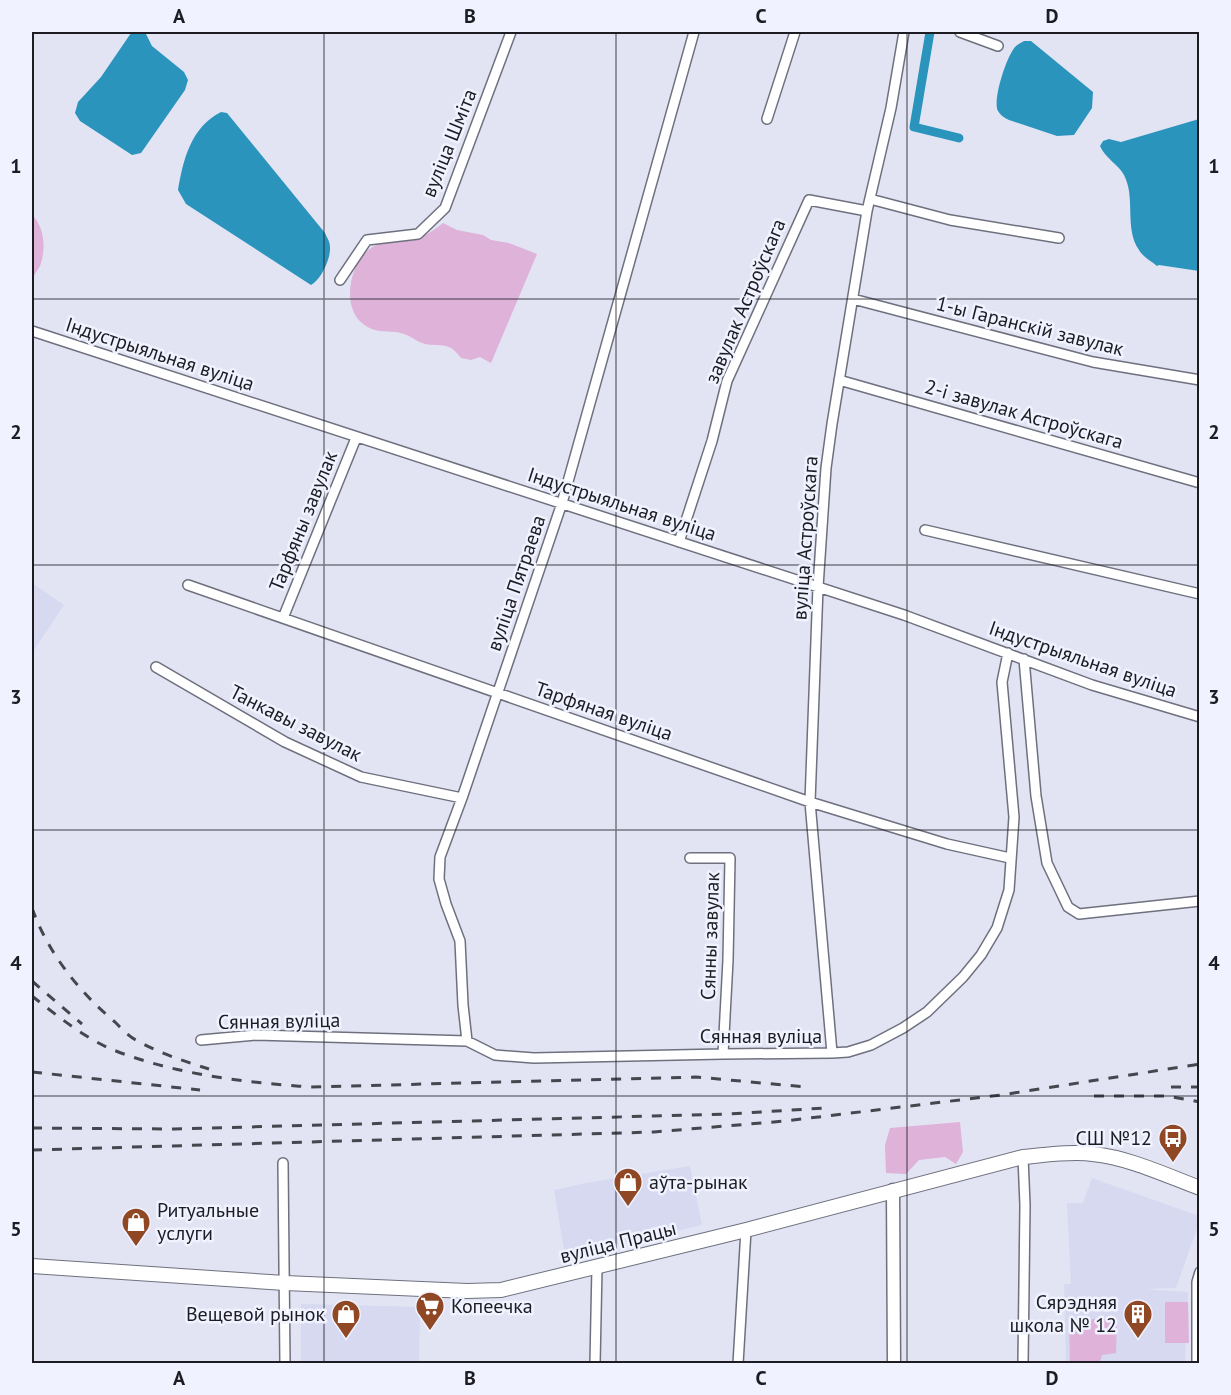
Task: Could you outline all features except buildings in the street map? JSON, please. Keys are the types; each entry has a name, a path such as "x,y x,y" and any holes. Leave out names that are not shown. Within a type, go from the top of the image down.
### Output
{"main road":[{"name":"вуліца Працы","path":"32,1266 285,1283 467,1291 501,1290 746,1230 1023,1157 1064,1153 1094,1154 1132,1163 1200,1188"}],"street":[{"name":"вуліца Шміта","path":"340,280 367,240 418,234 445,208 512,32"},
{"name":"вуліца Пятраева","path":"467,1041 460,941 439,879 440,857 562,503 694,32"},
{"path":"768,119 795,32"},
{"name":"вуліца Астроўскага","path":"832,1053 810,802 818,587 826,468 867,212 891,108 904,32"},
{"path":"960,32 998,46"},
{"path":"870,199 950,220 1059,238"},
{"name":"завулак Астроўскага","path":"679,542 712,441 727,381 809,200 867,212"},
{"name":"1-ы Гаранскій завулак","path":"853,299 1092,362 1200,380"},
{"name":"Індустрыяльная вуліца","path":"32,331 904,615 1092,685 1200,717"},
{"name":"2-і завулак Астроўскага","path":"839,380 1200,483"},
{"name":"Тарфяны завулак","path":"282,618 356,438"},
{"path":"925,530 1200,594"},
{"name":"Тарфяная вуліца","path":"188,585 810,802 947,844 1010,858"},
{"name":"Сянная вуліца","path":"201,1040 256,1035 467,1041 495,1055 534,1058 832,1053 848,1052 872,1045 927,1012 963,977 981,955 998,928 1009,890 1014,817 1002,682 1008,653"},
{"path":"1024,659 1036,796 1047,863 1068,907 1079,914 1200,902"},
{"name":"Танкавы завулак","path":"156,667 285,742 361,777 462,798"},
{"name":"Сянны завулак","path":"690,858 730,858 723,1054"},
{"path":"1023,1157 1025,1205 1023,1364"},
{"path":"283,1163 285,1364"},
{"path":"893,1190 894,1364"},
{"path":"738,1364 746,1230"},
{"path":"595,1364 597,1267"},
{"path":"1197,1364 1197,1282 1200,1272"}],"shaded area":[{"path":"32,215 40,226 44,246 40,266 33,279 32,294"},
{"path":"443,223 457,230 483,235 491,240 509,243 537,254 491,363 480,357 471,360 461,358 449,347 425,344 400,333 372,329 356,317 352,309 350,290 354,270 365,253 386,241 420,237"},
{"path":"32,583 64,605 32,653"},
{"path":"960,1122 963,1152 956,1164 945,1157 919,1160 906,1174 886,1173 885,1145 890,1128"},
{"name":"аўта-рынак","path":"690,1166 702,1225 565,1256 554,1190"},
{"path":"1092,1178 1199,1216 1199,1223 1176,1288 1144,1289 1188,1292 1185,1363 1066,1363 1064,1284 1071,1284 1067,1203 1083,1203"},
{"path":"1165,1302 1188,1302 1189,1343 1165,1343"},
{"path":"301,1304 420,1307 419,1363 301,1363"},
{"path":"1117,1318 1116,1353 1102,1355 1100,1362 1070,1363 1069,1320"}],"water":[{"path":"145,32 152,46 184,72 188,80 185,90 141,153 132,155 80,121 75,113 78,102 101,77 131,33"},
{"path":"1024,41 1031,41 1093,92 1092,108 1074,135 1057,136 1009,120 998,111 997,98 1005,67 1012,51"},
{"path":"221,112 227,113 325,233 330,245 329,257 322,274 311,285 186,204 178,190 190,145 202,126"},
{"path":"1199,119 1199,271 1157,266 1139,250 1132,232 1129,193 1124,175 1100,146 1103,141 1109,139 1121,142"}],"waterway":[{"path":"930,32 914,127 959,138"}],"railway":[{"path":"32,908 47,941 66,971 89,998 125,1032 153,1049 209,1069"},
{"path":"32,981 82,1024"},
{"path":"32,996 83,1034 116,1051 187,1072 261,1083 310,1087 696,1077 806,1087"},
{"path":"32,1150 654,1132 785,1121 1001,1095 1200,1064"},
{"path":"32,1072 200,1090"},
{"path":"1171,1087 1200,1087"},
{"path":"1094,1096 1167,1096 1200,1102"},
{"path":"32,1128 174,1129 728,1114 825,1108"}],"place":[{"name":"СШ №12","path":"1173,1164"},
{"name":"аўта-рынак","path":"628,1208"},
{"name":"Ритуальные услуги","path":"136,1248"},
{"name":"Копеечка","path":"430,1332"},
{"name":"Вещевой рынок","path":"346,1340"},
{"name":"Сярэдняя школа № 12","path":"1138,1340"}]}
